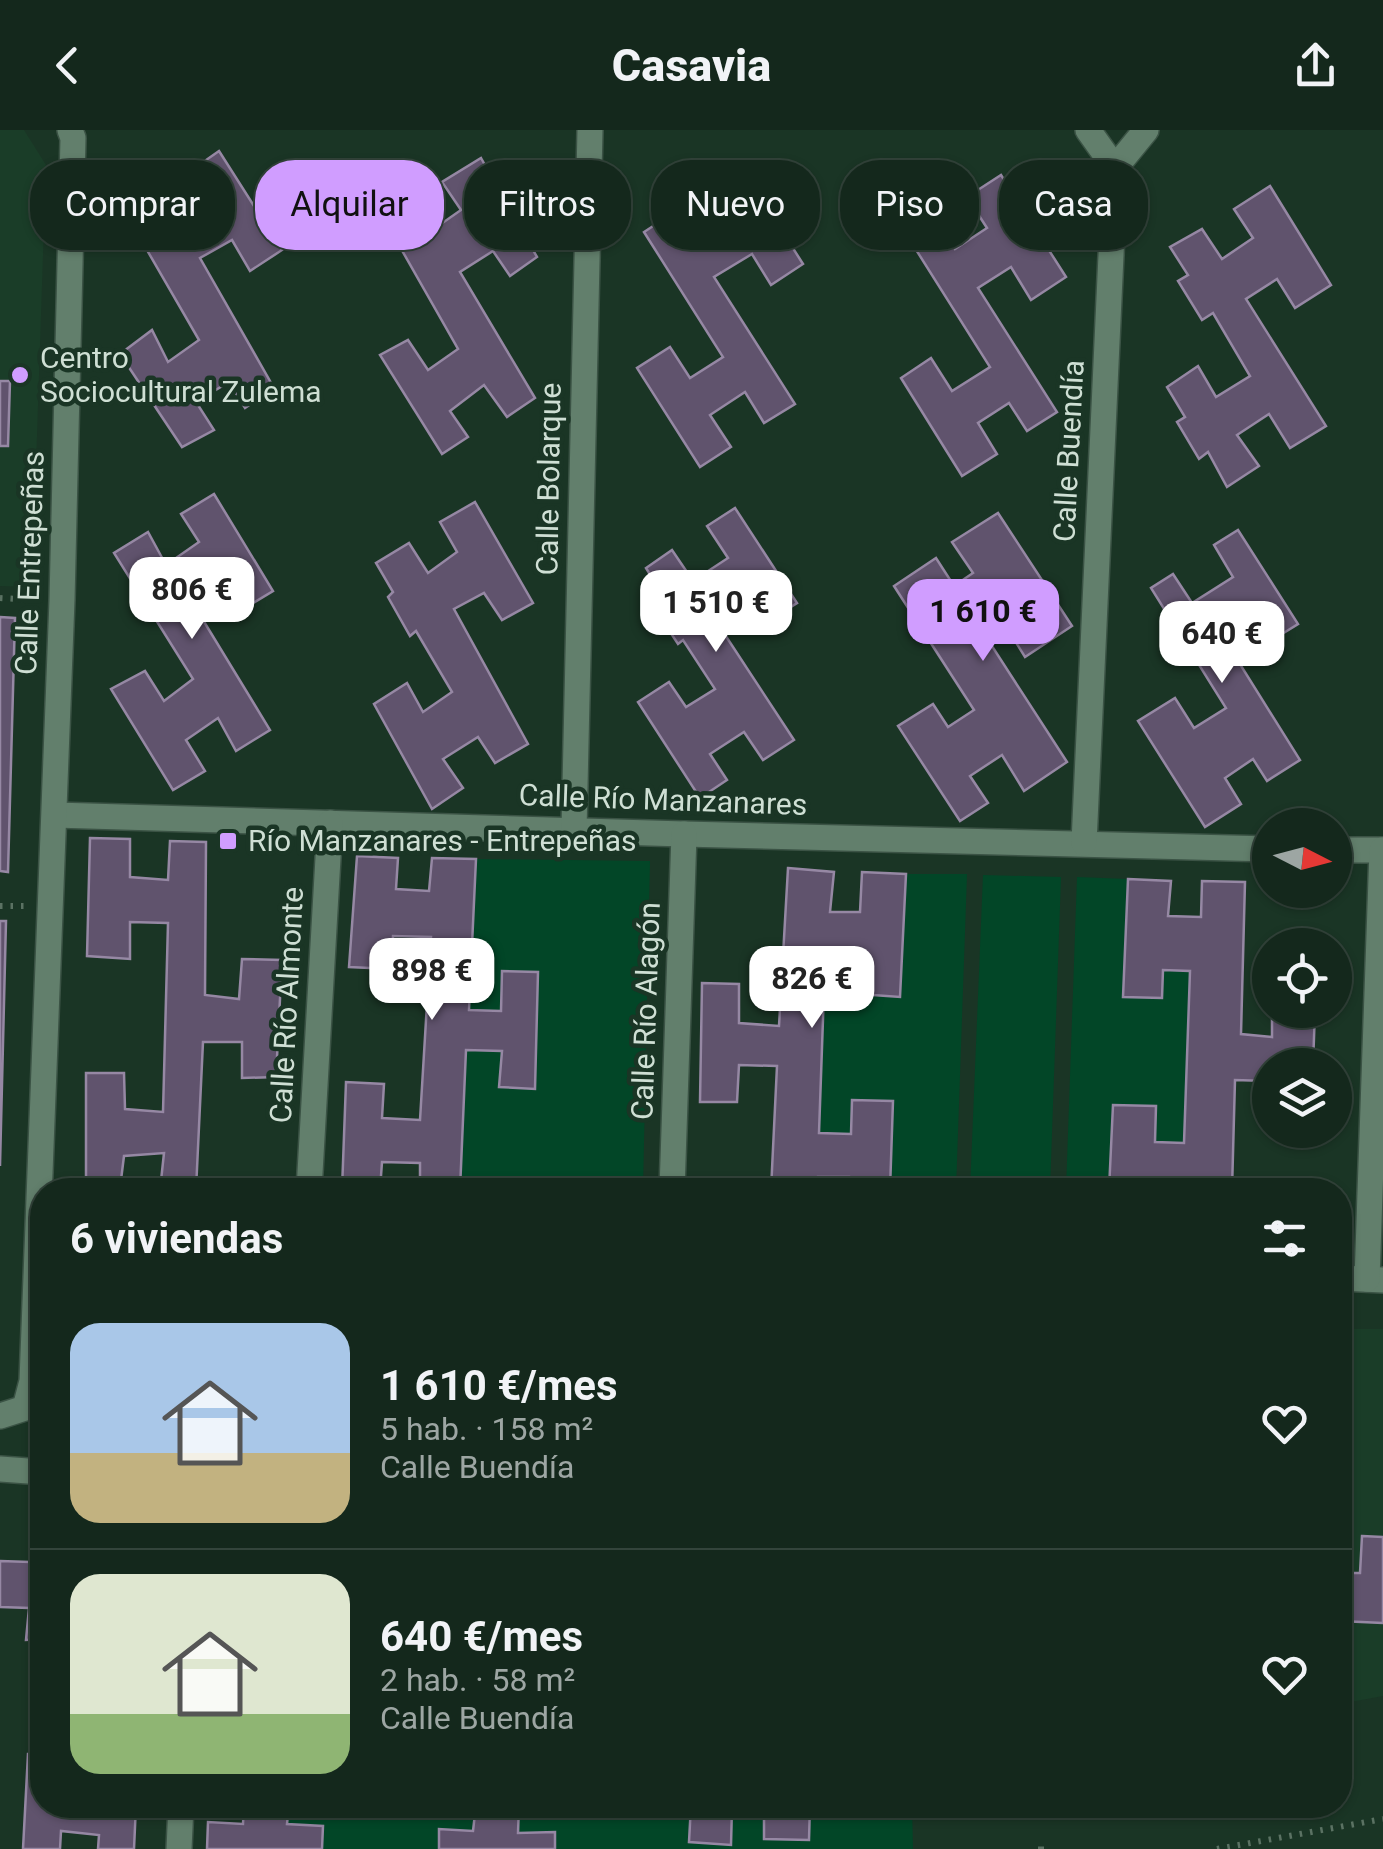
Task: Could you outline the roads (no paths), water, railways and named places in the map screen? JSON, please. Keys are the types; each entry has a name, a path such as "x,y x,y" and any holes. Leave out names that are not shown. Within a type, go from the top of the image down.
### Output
{"street":[{"name":"Calle Bolarque","path":"574,830 590,130"},
{"path":"1088,130 1110,160"},
{"path":"1122,160 1146,130"},
{"name":"Calle Entrepeñas","path":"42,1178 74,133"},
{"name":"Calle Buendía","path":"1084,843 1112,250"},
{"name":"Calle Río Manzanares","path":"55,814 1252,848"},
{"name":"Calle Río Almonte","path":"310,1178 330,823"},
{"name":"Calle Río Alagón","path":"672,1178 684,834"},
{"path":"1352,850 1382,850 1375,1279"},
{"name":"Calle Entrepeñas","path":"12,1412 30,1383"},
{"path":"0,1469 30,1471"},
{"path":"178,1849 180,1818"}],"place":[{"name":"Centro Sociocultural Zulema","path":"20,375"},
{"name":"Río Manzanares - Entrepeñas","path":"228,841"}]}
